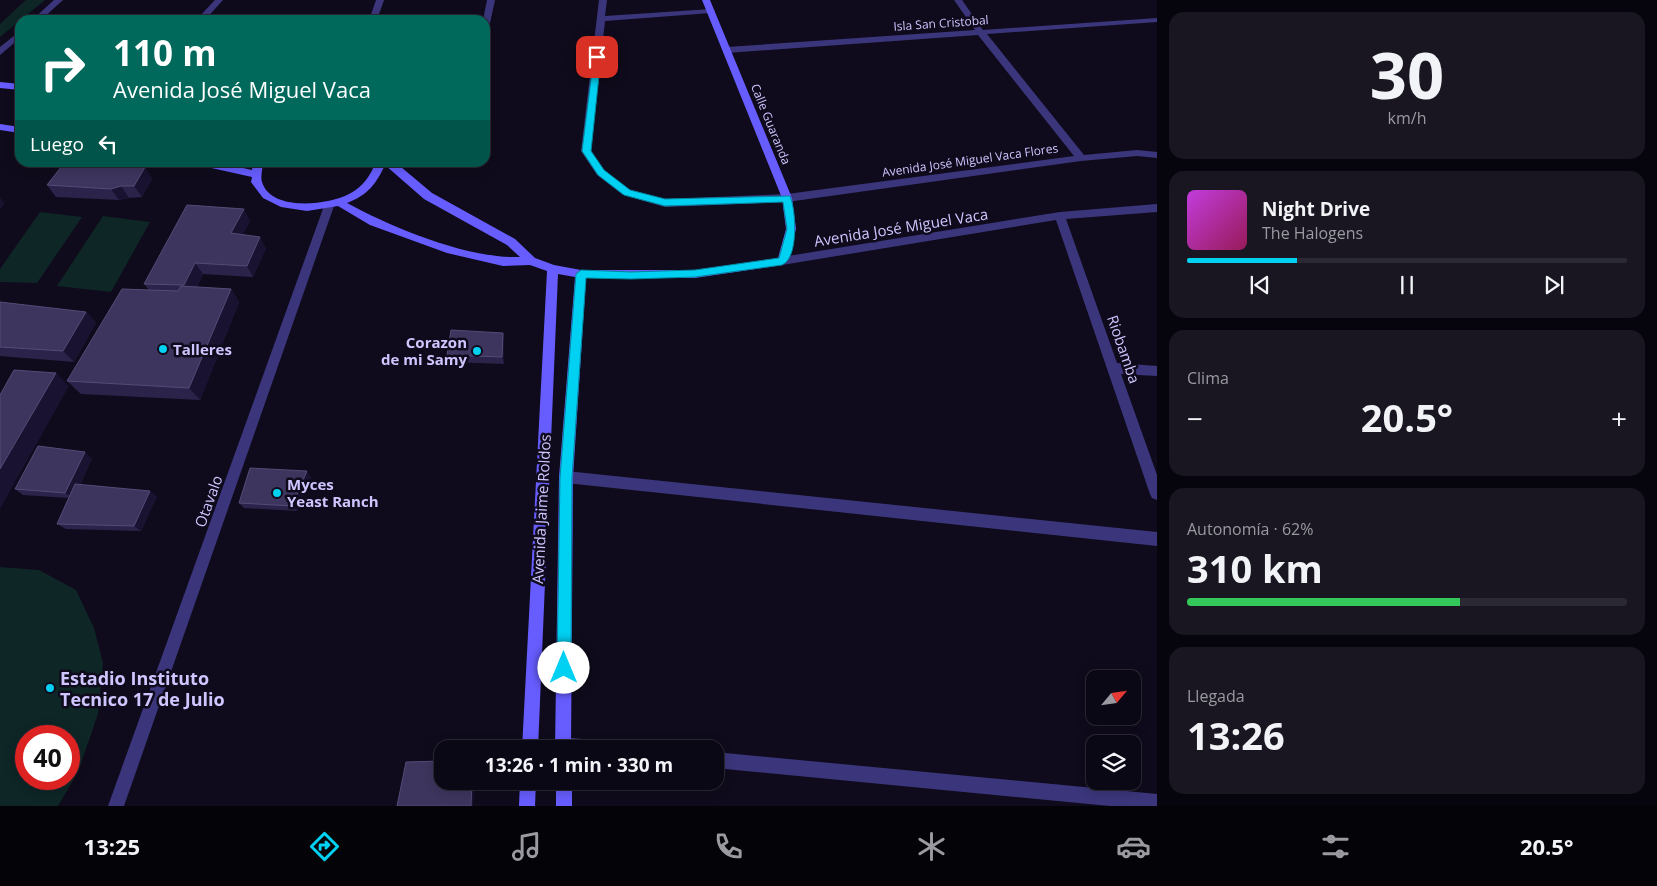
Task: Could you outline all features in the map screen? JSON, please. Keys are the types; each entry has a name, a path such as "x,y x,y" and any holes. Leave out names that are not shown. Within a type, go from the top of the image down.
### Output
{"street":[{"path":"42,15 59,0"},
{"path":"205,15 219,0"},
{"path":"375,15 380,0"},
{"path":"488,15 491,0"},
{"name":"Avenida José Miguel Vaca Flores","path":"603,0 586,151 601,173 627,193 665,203 787,198 1081,158 1137,153 1157,155"},
{"name":"Calle Guaranda","path":"706,0 787,198 792,229 790,241 782,261"},
{"path":"958,0 981,33 1081,158"},
{"path":"601,20 711,11"},
{"name":"Isla San Cristobal","path":"727,50 1157,20"},
{"path":"0,52 15,38"},
{"path":"0,85 15,86"},
{"path":"0,127 15,129"},
{"path":"222,167 256,174"},
{"path":"257,167 258,185 275,202 306,208 335,204 360,193 372,182 380,167"},
{"name":"Avenida José Miguel Vaca","path":"394,167 428,196 510,242 531,261"},
{"name":"Avenida José Miguel Vaca","path":"335,204 374,222 450,250 503,262 531,261 553,269 581,274 631,275 695,274 1060,216 1157,208"},
{"name":"Otavalo","path":"116,806 335,204"},
{"name":"Riobamba","path":"1060,216 1157,494"},
{"name":"Avenida Jaime Roldos","path":"530,740 553,269"},
{"name":"Avenida Jaime Roldos","path":"563,740 566,477 581,274"},
{"path":"1113,368 1157,371"},
{"path":"566,477 1157,539"},
{"path":"724,761 1157,802"},
{"path":"527,806 528,790"},
{"path":"564,790 564,806"}],"green space":[{"path":"26,0 45,0 27,15 15,15 15,25 0,37 0,24"},
{"path":"40,212 82,217 37,283 0,282 0,269"},
{"path":"103,216 150,222 111,292 57,286"},
{"name":"Estadio Instituto Tecnico 17 de Julio","path":"0,567 39,570 76,590 94,628 103,663 98,714 80,766 80,725 15,725 15,790 67,790 58,806 0,806"}],"building":[{"path":"61,167 145,167 134,186 121,186 111,189 47,185"},
{"path":"187,205 244,209 231,233 260,237 247,266 195,263 184,285 144,284"},
{"name":"Talleres","path":"181,286 231,289 189,388 67,381 122,289 178,291"},
{"path":"0,302 86,312 63,351 0,347"},
{"name":"Corazon de mi Samy","path":"451,330 503,333 502,357 447,355"},
{"path":"14,370 56,373 0,469 0,395"},
{"path":"38,446 85,452 65,493 15,489"},
{"name":"Myces Yeast Ranch","path":"250,468 307,471 292,506 239,503"},
{"path":"75,484 150,491 134,526 57,524"},
{"path":"434,761 434,790 472,790 471,806 397,806 406,762"}],"place":[{"name":"Talleres","path":"163,349"},
{"name":"Corazon de mi Samy","path":"477,351"},
{"name":"Myces Yeast Ranch","path":"277,493"},
{"name":"Estadio Instituto Tecnico 17 de Julio","path":"50,688"}],"route":[{"path":"564,668 566,477 581,274 695,274 782,261 790,241 792,229 787,198 665,203 627,193 601,173 586,151 597,57"}]}
